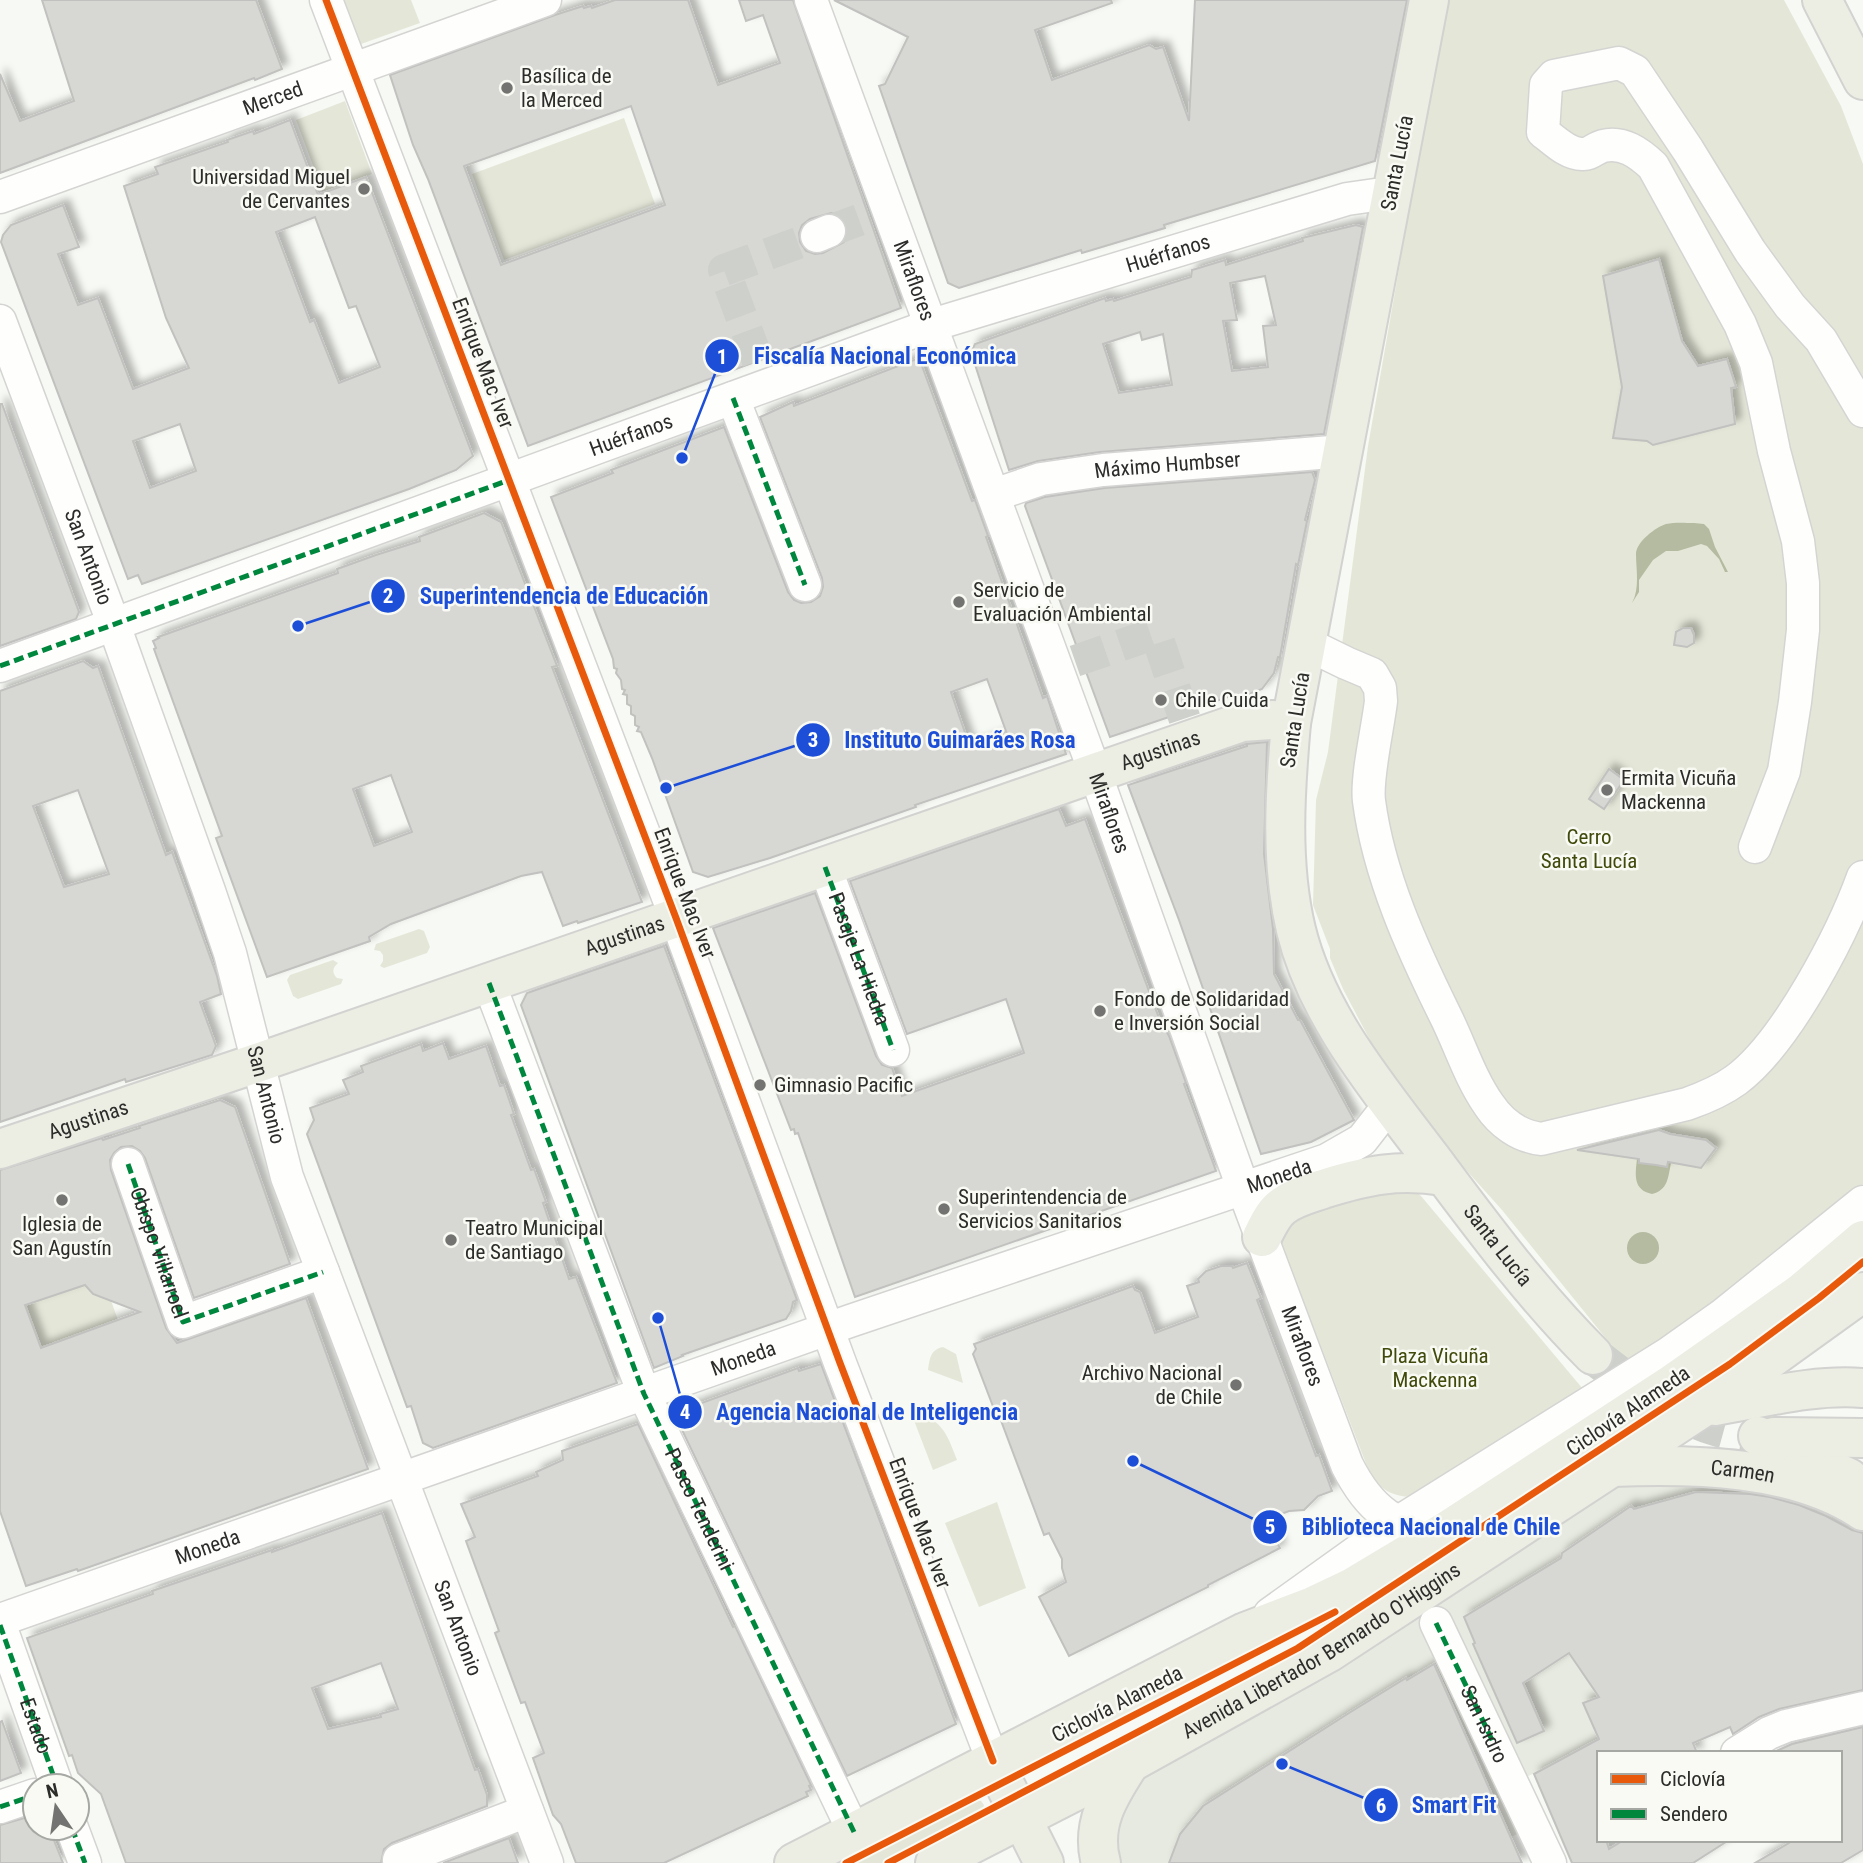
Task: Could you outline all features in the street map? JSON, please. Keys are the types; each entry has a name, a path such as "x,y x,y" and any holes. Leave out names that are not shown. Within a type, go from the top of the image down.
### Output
{"main road":[{"name":"Santa Lucía","path":"1429,0 1291,723 1286,787 1289,877 1296,931 1309,971 1330,1014 1390,1104 1507,1259 1546,1306 1593,1354"},
{"path":"1822,0 1863,80"},
{"name":"Agustinas","path":"0,1149 676,918 824,859 965,819 1096,774 1189,730 1242,722 1273,720 1291,723"},
{"path":"1262,1237 1281,1207 1305,1195 1378,1173 1403,1171 1444,1176"},
{"name":"Avenida Libertador Bernardo O'Higgins","path":"794,1863 1245,1632 1351,1588 1448,1530 1670,1386 1802,1292 1863,1240"},
{"name":"Avenida Libertador Bernardo O'Higgins","path":"935,1863 1130,1763 1328,1653 1702,1408 1863,1292"},
{"path":"1702,1408 1791,1393 1863,1388"},
{"name":"Carmen","path":"1863,1438 1757,1436 1863,1486"},
{"name":"Carmen","path":"1613,1467 1667,1465 1744,1471 1816,1489 1849,1502 1863,1511"},
{"name":"Enrique Mac Iver","path":"993,1761 1044,1863"},
{"path":"1101,1863 1098,1850 1100,1817 1112,1790 1130,1763"}],"street":[{"name":"Enrique Mac Iver","path":"326,0 676,918 827,1329 993,1761"},
{"name":"Merced","path":"0,197 545,0"},
{"name":"Miraflores","path":"811,0 879,213 932,325 994,495 1066,663 1096,774 1243,1188 1347,1465 1362,1492 1397,1523 1421,1530 1448,1530"},
{"path":"1755,847 1784,771 1796,702 1803,630 1798,541 1774,451 1756,363 1740,324 1653,166 1639,153 1622,146 1603,146 1586,155 1577,153 1561,146 1543,132 1546,85 1554,76 1619,62 1635,71 1688,150 1750,251 1790,306 1821,340 1863,411"},
{"name":"Huérfanos","path":"0,666 733,398 762,373 932,325 1332,203 1375,195 1391,196"},
{"name":"San Antonio","path":"0,321 114,625 230,953 287,1177 547,1863"},
{"path":"733,398 805,585"},
{"name":"Máximo Humbser","path":"994,495 1041,479 1103,470 1344,451"},
{"path":"1307,644 1373,674 1380,688 1381,701 1368,797 1373,829 1403,926 1472,1077 1489,1106 1502,1120 1527,1137 1541,1139 1632,1115 1687,1104 1709,1096 1737,1080 1780,1032 1805,993 1846,920 1863,877"},
{"name":"Pasaje La Hiedra","path":"824,859 893,1051"},
{"path":"434,1002 444,988 453,983 522,958"},
{"name":"Paseo Tenderini","path":"489,983 644,1394 854,1832"},
{"path":"690,988 711,1044 717,1054 730,1065"},
{"name":"Moneda","path":"0,1620 827,1329 1327,1160 1362,1140 1390,1104"},
{"name":"Obispo Villarroel","path":"128,1164 184,1322 323,1272"},
{"name":"Avenida Libertador Bernardo O'Higgins","path":"1245,1632 1397,1523 1669,1353 1724,1314 1863,1202"},
{"name":"San Isidro","path":"1436,1623 1549,1863"},
{"name":"Estado","path":"0,1625 52,1772"},
{"path":"1740,1751 1786,1726 1863,1708"},
{"path":"0,1807 21,1800"},
{"path":"399,1860 527,1811"},
{"path":"77,1842 85,1863"}],"shaded area":[{"path":"1666,524 1704,524 1709,529 1728,572 1725,572 1719,559 1707,546 1701,544 1678,551 1666,551 1653,560 1639,580 1639,592 1632,603 1637,585 1636,554 1643,540"},
{"path":"1637,1159 1640,1159 1639,1163 1647,1164 1648,1160 1659,1161 1659,1166 1667,1167 1668,1163 1671,1163 1666,1183 1661,1190 1652,1194 1641,1189 1636,1176"},
{"path":"1643,1232 1654,1237 1659,1248 1654,1259 1643,1264 1632,1259 1627,1248 1632,1237"},
{"path":"1760,1477 1863,1519 1863,1619 1509,1785 1528,1829 1455,1863 1112,1863 1110,1815 1136,1780 1616,1479"}],"green space":[{"path":"341,0 411,0 420,23 361,44 355,40"},
{"name":"Cerro Santa Lucía","path":"1446,0 1784,0 1841,106 1863,164 1863,1184 1805,1234 1718,1301 1625,1362 1502,1210 1431,1131 1391,1080 1343,989 1313,905 1316,800 1328,752 1368,446"},
{"path":"345,101 372,174 323,192 296,120"},
{"path":"624,118 655,204 504,260 472,174"},
{"path":"419,929 424,931 430,947 427,953 384,968 380,966 383,955 374,950 376,944"},
{"path":"333,960 338,963 334,972 337,978 343,979 341,984 298,999 293,996 287,980 290,975"},
{"name":"Plaza Vicuña Mackenna","path":"1376,1185 1413,1189 1421,1196 1583,1389 1411,1497 1388,1491 1370,1474 1280,1240 1286,1219"},
{"path":"92,1283 89,1287 93,1294 97,1296 108,1292 119,1323 57,1342 42,1351 25,1305"},
{"path":"943,1347 956,1354 963,1383 928,1370 933,1352"},
{"path":"910,1410 929,1418 941,1428 950,1441 957,1460 933,1470"},
{"path":"997,1502 1026,1588 979,1607 945,1523"},
{"path":"977,1800 984,1805 982,1813 885,1863 853,1863"}],"building":[{"path":"42,0 256,0 282,69 0,173 0,74 20,121 74,101"},
{"path":"615,0 688,0 718,85 780,63 763,15 746,21 739,0 793,0 901,308 528,446 413,145 390,75 555,15 583,6 592,8","holes":["631,106 665,205 501,265 464,166","831,213 840,216 846,223 844,242 823,253 806,251 800,242 802,225 810,219"]},
{"path":"834,0 1111,0 1112,3 1035,30 1052,80 1149,45 1156,49 1163,47 1189,121 1195,0 1407,0 1375,161 1164,225 1165,228 1082,253 1081,250 959,288 948,283 879,86 885,84 908,37"},
{"path":"290,120 318,195 366,177 473,456 456,470 409,489 142,584 138,575 128,579 1,242 11,225 63,205 79,247 58,254 78,305 98,298 133,389 189,368 166,318 124,186 158,174 155,167 253,131 254,134","holes":["315,217 349,308 356,306 380,367 339,383 314,320 310,322 276,232","180,424 196,471 150,488 133,441"]},
{"path":"1356,225 1363,227 1324,434 1100,452 1038,461 1009,470 971,352 975,344 1105,298 1106,301 1114,301 1191,277 1192,270 1225,260 1226,265 1303,241 1302,238","holes":["1265,276 1276,325 1263,326 1268,367 1232,371 1223,321 1237,320 1230,283","1140,332 1142,340 1163,334 1172,385 1119,393 1103,344"]},
{"path":"1659,259 1682,341 1698,366 1727,359 1736,387 1731,388 1735,424 1653,445 1647,441 1613,438 1622,387 1603,276"},
{"path":"919,358 972,501 975,500 1043,698 1047,696 1066,754 770,858 708,877 693,872 652,758 641,732 637,731 639,727 635,725 635,716 631,714 631,706 627,704 627,695 623,694 625,690 622,689 617,669 614,668 613,659 551,497 613,473 611,470 724,427 788,592 794,600 801,603 811,602 820,596 822,578 760,417 793,402 794,406","holes":["987,679 1007,734 970,747 951,692"]},
{"path":"0,404 79,612 76,619 0,646"},
{"path":"1312,472 1315,480 1298,565 1296,564 1280,657 1274,673 1262,689 1239,698 1231,696 1110,737 1026,503 1045,497 1105,488"},
{"path":"484,513 501,522 557,666 552,667 642,902 563,926 542,872 521,876 391,924 369,937 370,941 267,977 216,838 222,836 153,641 338,573 337,569 420,541 419,537","holes":["391,775 412,832 374,846 353,789"]},
{"path":"1691,628 1694,635 1694,643 1687,647 1674,645 1676,632"},
{"path":"83,661 93,668 98,666 166,855 172,852 221,994 200,1002 216,1046 212,1055 126,1082 125,1079 0,1122 0,691","holes":["78,790 109,874 64,887 33,806"]},
{"path":"1267,742 1264,854 1273,929 1274,974 1354,1120 1311,1142 1261,1154 1179,920 1128,785 1247,744"},
{"name":"Ermita Vicuña Mackenna","path":"1609,769 1624,780 1604,809 1589,799"},
{"path":"1059,809 1066,826 1085,819 1159,1018 1169,1036 1216,1171 855,1297 798,1133 795,1134 794,1129 791,1130 713,928 815,893 876,1056 882,1065 892,1068 902,1096 1024,1053 1006,999 907,1034 850,881"},
{"path":"664,946 797,1300 793,1302 786,1319 682,1355 654,1368 521,1005 527,993"},
{"name":"Teatro Municipal de Santiago","path":"443,1043 449,1059 486,1046 500,1086 504,1085 514,1114 511,1115 546,1202 543,1203 569,1279 576,1277 617,1383 433,1448 423,1443 411,1406 407,1407 307,1134 314,1120 310,1108 349,1094 343,1080 363,1072 361,1066 421,1044 423,1051"},
{"path":"220,1100 235,1107 290,1264 194,1298 145,1158 132,1146 121,1147 110,1160 111,1170 166,1328 177,1343 306,1298 368,1469 78,1571 77,1569 26,1586 0,1511 0,1170 102,1138 103,1140 140,1128 139,1126","holes":["85,1285 93,1294 140,1312 41,1348 25,1305"]},
{"path":"1659,1130 1706,1140 1716,1148 1701,1168 1668,1162 1667,1167 1639,1163 1639,1159 1577,1150"},
{"path":"1247,1263 1261,1298 1257,1300 1316,1456 1319,1455 1332,1491 1318,1496 1304,1510 1289,1511 1265,1520 1280,1548 1069,1656 1039,1597 1066,1582 1062,1559 1049,1533 1044,1535 973,1354 976,1349 974,1344 1133,1286 1140,1292 1155,1333 1198,1317 1187,1286 1199,1282 1198,1279 1206,1271 1221,1266 1233,1268"},
{"path":"821,1364 956,1724 847,1776 674,1413 798,1368 799,1371"},
{"path":"638,1424 811,1785 811,1790 806,1792 808,1796 664,1863 576,1863 561,1824 553,1815 533,1758 544,1753 525,1702 521,1703 495,1633 499,1631 466,1541 475,1537 461,1504 538,1476 536,1472 563,1460 562,1451"},
{"path":"1696,1492 1750,1494 1799,1505 1863,1533 1863,1690 1779,1709 1759,1717 1733,1734 1730,1727 1693,1743 1696,1751 1597,1751 1597,1842 1607,1842 1609,1849 1621,1842 1726,1842 1693,1863 1572,1863 1534,1774 1599,1739 1583,1703 1599,1697 1569,1653 1523,1683 1544,1731 1517,1743 1473,1644 1475,1643 1464,1617 1561,1558 1562,1553 1631,1506 1634,1509"},
{"path":"382,1513 475,1770 478,1769 487,1795 487,1806 392,1843 384,1849 381,1863 126,1863 101,1794 91,1785 91,1772 78,1772 72,1755 69,1756 27,1638","holes":["381,1663 398,1709 380,1714 381,1717 328,1729 312,1688"]},
{"path":"1434,1664 1522,1863 1169,1863 1180,1834 1203,1806 1349,1713"},
{"path":"2,1721 21,1773 0,1781"},
{"path":"1863,1727 1863,1850 1841,1863 1755,1863 1791,1842 1842,1842 1842,1751 1776,1751 1792,1744"},
{"path":"21,1819 21,1842 55,1842 63,1863 0,1863 0,1825"},
{"path":"509,1838 518,1863 443,1863"}],"tunnel":[{"path":"829,231 870,216"},
{"path":"758,361 724,270 817,236"},
{"path":"1075,661 1156,633 1185,720"},
{"path":"1593,1355 1631,1384 1668,1407 1709,1425 1755,1436"}],"marked path":[{"path":"733,398 805,585"},
{"path":"0,666 509,480"},
{"path":"825,867 893,1050"},
{"path":"489,983 644,1394 854,1832"},
{"path":"128,1164 183,1322 323,1272"},
{"path":"1436,1623 1494,1744"},
{"path":"0,1625 52,1772"},
{"path":"0,1807 21,1800"},
{"path":"77,1842 85,1863"}],"cycle path":[{"path":"326,0 676,918 840,1363 993,1761"},
{"name":"Ciclovía Alameda","path":"888,1863 1298,1648 1730,1364 1863,1262"},
{"name":"Ciclovía Alameda","path":"846,1863 1335,1612"}],"place":[{"name":"Basílica de la Merced","path":"507,88"},
{"name":"Universidad Miguel de Cervantes","path":"364,189"},
{"name":"Fiscalía Nacional Económica","path":"682,458"},
{"name":"Servicio de Evaluación Ambiental","path":"959,602"},
{"name":"Superintendencia de Educación","path":"298,626"},
{"name":"Chile Cuida","path":"1161,700"},
{"name":"Instituto Guimarães Rosa","path":"666,788"},
{"name":"Ermita Vicuña Mackenna","path":"1607,790"},
{"name":"Fondo de Solidaridad e Inversión Social","path":"1100,1011"},
{"name":"Gimnasio Pacific","path":"760,1085"},
{"name":"Iglesia de San Agustín","path":"62,1200"},
{"name":"Superintendencia de Servicios Sanitarios","path":"944,1209"},
{"name":"Teatro Municipal de Santiago","path":"451,1240"},
{"name":"Agencia Nacional de Inteligencia","path":"658,1318"},
{"name":"Archivo Nacional de Chile","path":"1236,1385"},
{"name":"Biblioteca Nacional de Chile","path":"1133,1461"},
{"name":"Smart Fit","path":"1282,1764"}]}
